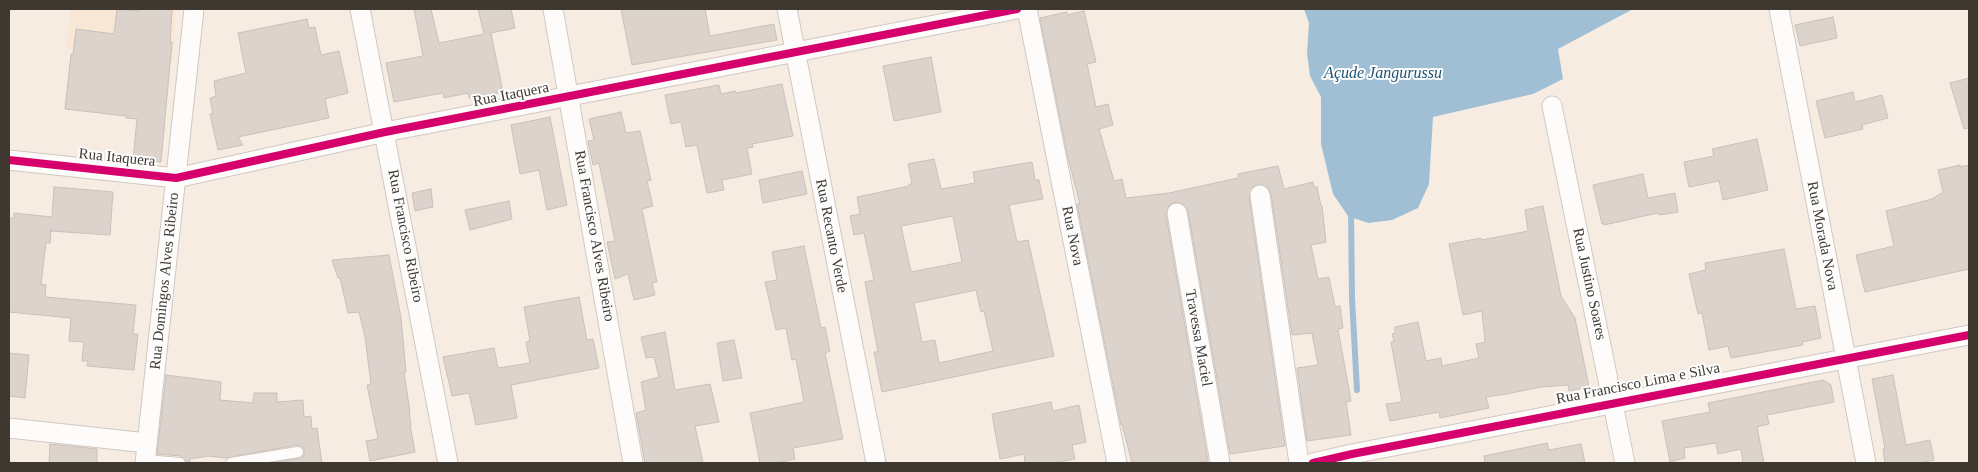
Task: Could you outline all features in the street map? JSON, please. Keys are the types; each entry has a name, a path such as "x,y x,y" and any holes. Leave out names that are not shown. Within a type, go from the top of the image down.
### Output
{"street":[{"name":"Rua Domingos Alves Ribeiro","path":"145,455 194,9"},
{"name":"Rua Francisco Ribeiro","path":"360,9 448,463"},
{"name":"Rua Francisco Alves Ribeiro","path":"553,9 633,463"},
{"name":"Rua Recanto Verde","path":"787,9 876,463"},
{"name":"Rua Itaquera","path":"9,160 176,178 385,132 570,98 795,51 1017,9"},
{"name":"Rua Nova","path":"1027,9 1117,463"},
{"name":"Rua Morada Nova","path":"1779,9 1866,463"},
{"name":"Rua Justino Soares","path":"1552,106 1625,463"},
{"path":"1260,195 1299,463"},
{"name":"Travessa Maciel","path":"1177,213 1220,463"},
{"name":"Rua Francisco Lima e Silva","path":"1313,463 1969,335"},
{"path":"9,428 145,455"}],"lane":[{"path":"231,463 298,452"},
{"path":"145,455 180,463"}],"shaded area":[{"path":"71,9 176,9 173,63 66,48"}],"water":[{"name":"Açude Jangurussu","path":"1304,9 1633,9 1558,49 1563,79 1533,94 1433,117 1429,184 1418,208 1392,220 1368,223 1348,216 1333,194 1321,144 1321,97 1310,76 1307,54 1309,23"}],"building":[{"path":"117,9 139,11 139,9 172,9 170,42 172,42 161,162 133,160 137,119 65,109 71,54 73,55 76,29 114,34"},
{"path":"414,9 431,9 439,43 484,34 478,9 511,9 515,28 491,33 503,92 469,98 468,93 444,98 443,93 394,102 386,63 423,56"},
{"path":"621,9 705,9 710,36 774,24 777,40 632,65"},
{"path":"1084,11 1096,62 1087,64 1096,107 1108,104 1113,125 1099,129 1114,181 1122,179 1126,198 1169,193 1238,178 1238,174 1278,166 1284,189 1313,182 1314,187 1317,187 1322,206 1326,242 1311,245 1318,279 1329,277 1335,307 1340,306 1343,328 1338,329 1351,401 1346,402 1351,435 1307,441 1297,368 1318,365 1312,333 1292,335 1271,193 1268,188 1259,184 1253,187 1249,197 1285,446 1230,454 1188,211 1185,205 1176,202 1169,205 1166,215 1208,461 1196,463 1132,463 1121,425 1077,204 1080,204 1068,158 1040,18 1067,12 1067,15"},
{"path":"1833,17 1837,38 1800,46 1795,25"},
{"path":"307,19 309,28 315,27 321,55 339,51 348,93 325,99 329,118 238,137 243,145 218,150 210,114 213,114 210,98 216,96 214,81 246,73 238,33"},
{"path":"931,57 941,112 894,121 883,66"},
{"path":"1969,78 1969,128 1964,129 1950,83"},
{"path":"782,84 793,136 752,144 753,147 747,148 752,174 722,180 724,190 707,193 697,145 686,147 681,122 671,124 665,95 719,85 721,94"},
{"path":"1853,92 1855,102 1882,95 1888,118 1862,125 1863,129 1825,138 1816,101"},
{"path":"621,112 626,133 640,131 651,180 647,181 653,206 642,209 657,282 652,283 655,295 634,300 628,274 615,279 607,242 615,241 599,163 593,165 588,141 594,140 589,119"},
{"path":"550,117 567,205 547,210 539,170 520,174 511,125"},
{"path":"1757,139 1768,190 1723,200 1719,181 1689,187 1684,162 1714,156 1712,149"},
{"path":"934,159 941,189 975,183 973,172 1032,162 1035,180 1039,180 1043,199 1009,205 1017,242 1028,240 1054,356 882,392 874,352 878,352 865,282 874,280 864,233 854,235 850,216 860,214 857,197 912,184 908,164","holes":["953,216 962,262 911,272 901,226","976,290 981,312 984,311 993,351 939,363 935,340 922,342 914,303"]},
{"path":"1960,165 1960,167 1969,165 1969,269 1865,292 1856,255 1894,246 1886,211 1932,199 1943,192 1938,170"},
{"path":"802,171 807,194 763,203 759,180"},
{"path":"1643,174 1648,198 1675,193 1678,212 1659,215 1658,213 1602,224 1593,185"},
{"path":"54,187 113,192 110,235 51,231 51,229 50,243 46,243 41,284 46,285 45,297 136,305 133,334 138,334 134,370 87,366 88,361 82,361 84,342 69,341 71,318 9,312 9,218 14,218 14,213 52,217"},
{"path":"431,189 433,207 415,211 412,193"},
{"path":"509,201 512,219 470,230 465,210"},
{"path":"1543,206 1561,296 1575,318 1589,387 1569,391 1568,385 1540,387 1486,397 1489,408 1440,418 1439,412 1390,421 1386,404 1402,402 1391,342 1394,341 1392,334 1395,333 1395,327 1418,322 1426,361 1441,358 1442,366 1479,358 1476,344 1485,342 1482,311 1463,315 1449,244 1528,231 1525,210"},
{"path":"804,246 821,328 825,327 830,351 825,353 843,439 793,448 795,459 777,463 760,463 750,413 804,402 796,359 792,360 786,328 776,330 765,282 777,280 772,252"},
{"path":"1784,249 1796,309 1815,306 1821,338 1802,342 1803,345 1731,358 1728,346 1709,350 1702,313 1698,314 1689,274 1706,270 1705,263"},
{"path":"389,255 401,318 406,372 404,372 415,452 370,461 366,441 378,439 367,385 371,384 365,337 359,312 348,313 340,278 338,278 332,260"},
{"path":"579,297 587,340 593,339 599,368 511,385 517,418 476,425 469,393 452,396 443,357 494,348 498,368 530,363 526,342 530,341 524,307"},
{"path":"665,332 675,390 710,384 719,422 695,426 703,463 645,463 636,413 646,410 641,382 659,377 654,357 646,358 641,337"},
{"path":"734,340 742,378 723,381 717,343"},
{"path":"9,353 29,355 25,398 9,396"},
{"path":"166,375 221,382 220,400 253,403 254,393 277,393 277,402 303,400 304,417 311,416 312,429 317,428 322,463 272,463 302,458 305,450 297,445 226,458 208,456 190,459 190,462 187,462 181,456 157,454"},
{"path":"1893,375 1906,445 1930,440 1934,460 1919,463 1885,463 1883,449 1885,449 1872,379"},
{"path":"1823,380 1831,385 1834,402 1767,415 1769,424 1757,427 1764,463 1743,463 1741,449 1718,454 1716,443 1684,448 1685,458 1670,462 1662,421 1710,412 1708,403"},
{"path":"1051,402 1053,411 1079,405 1086,442 1072,445 1075,459 1052,463 1025,463 1024,454 1000,459 992,414"},
{"path":"1547,443 1549,450 1581,444 1585,463 1485,463 1484,456"},
{"path":"50,444 97,449 97,463 49,463"}],"waterway":[{"path":"1351,209 1352,298 1357,390"}],"cycle path":[{"path":"9,160 176,178 385,132 1017,9"},
{"path":"1313,463 1969,335"}]}
